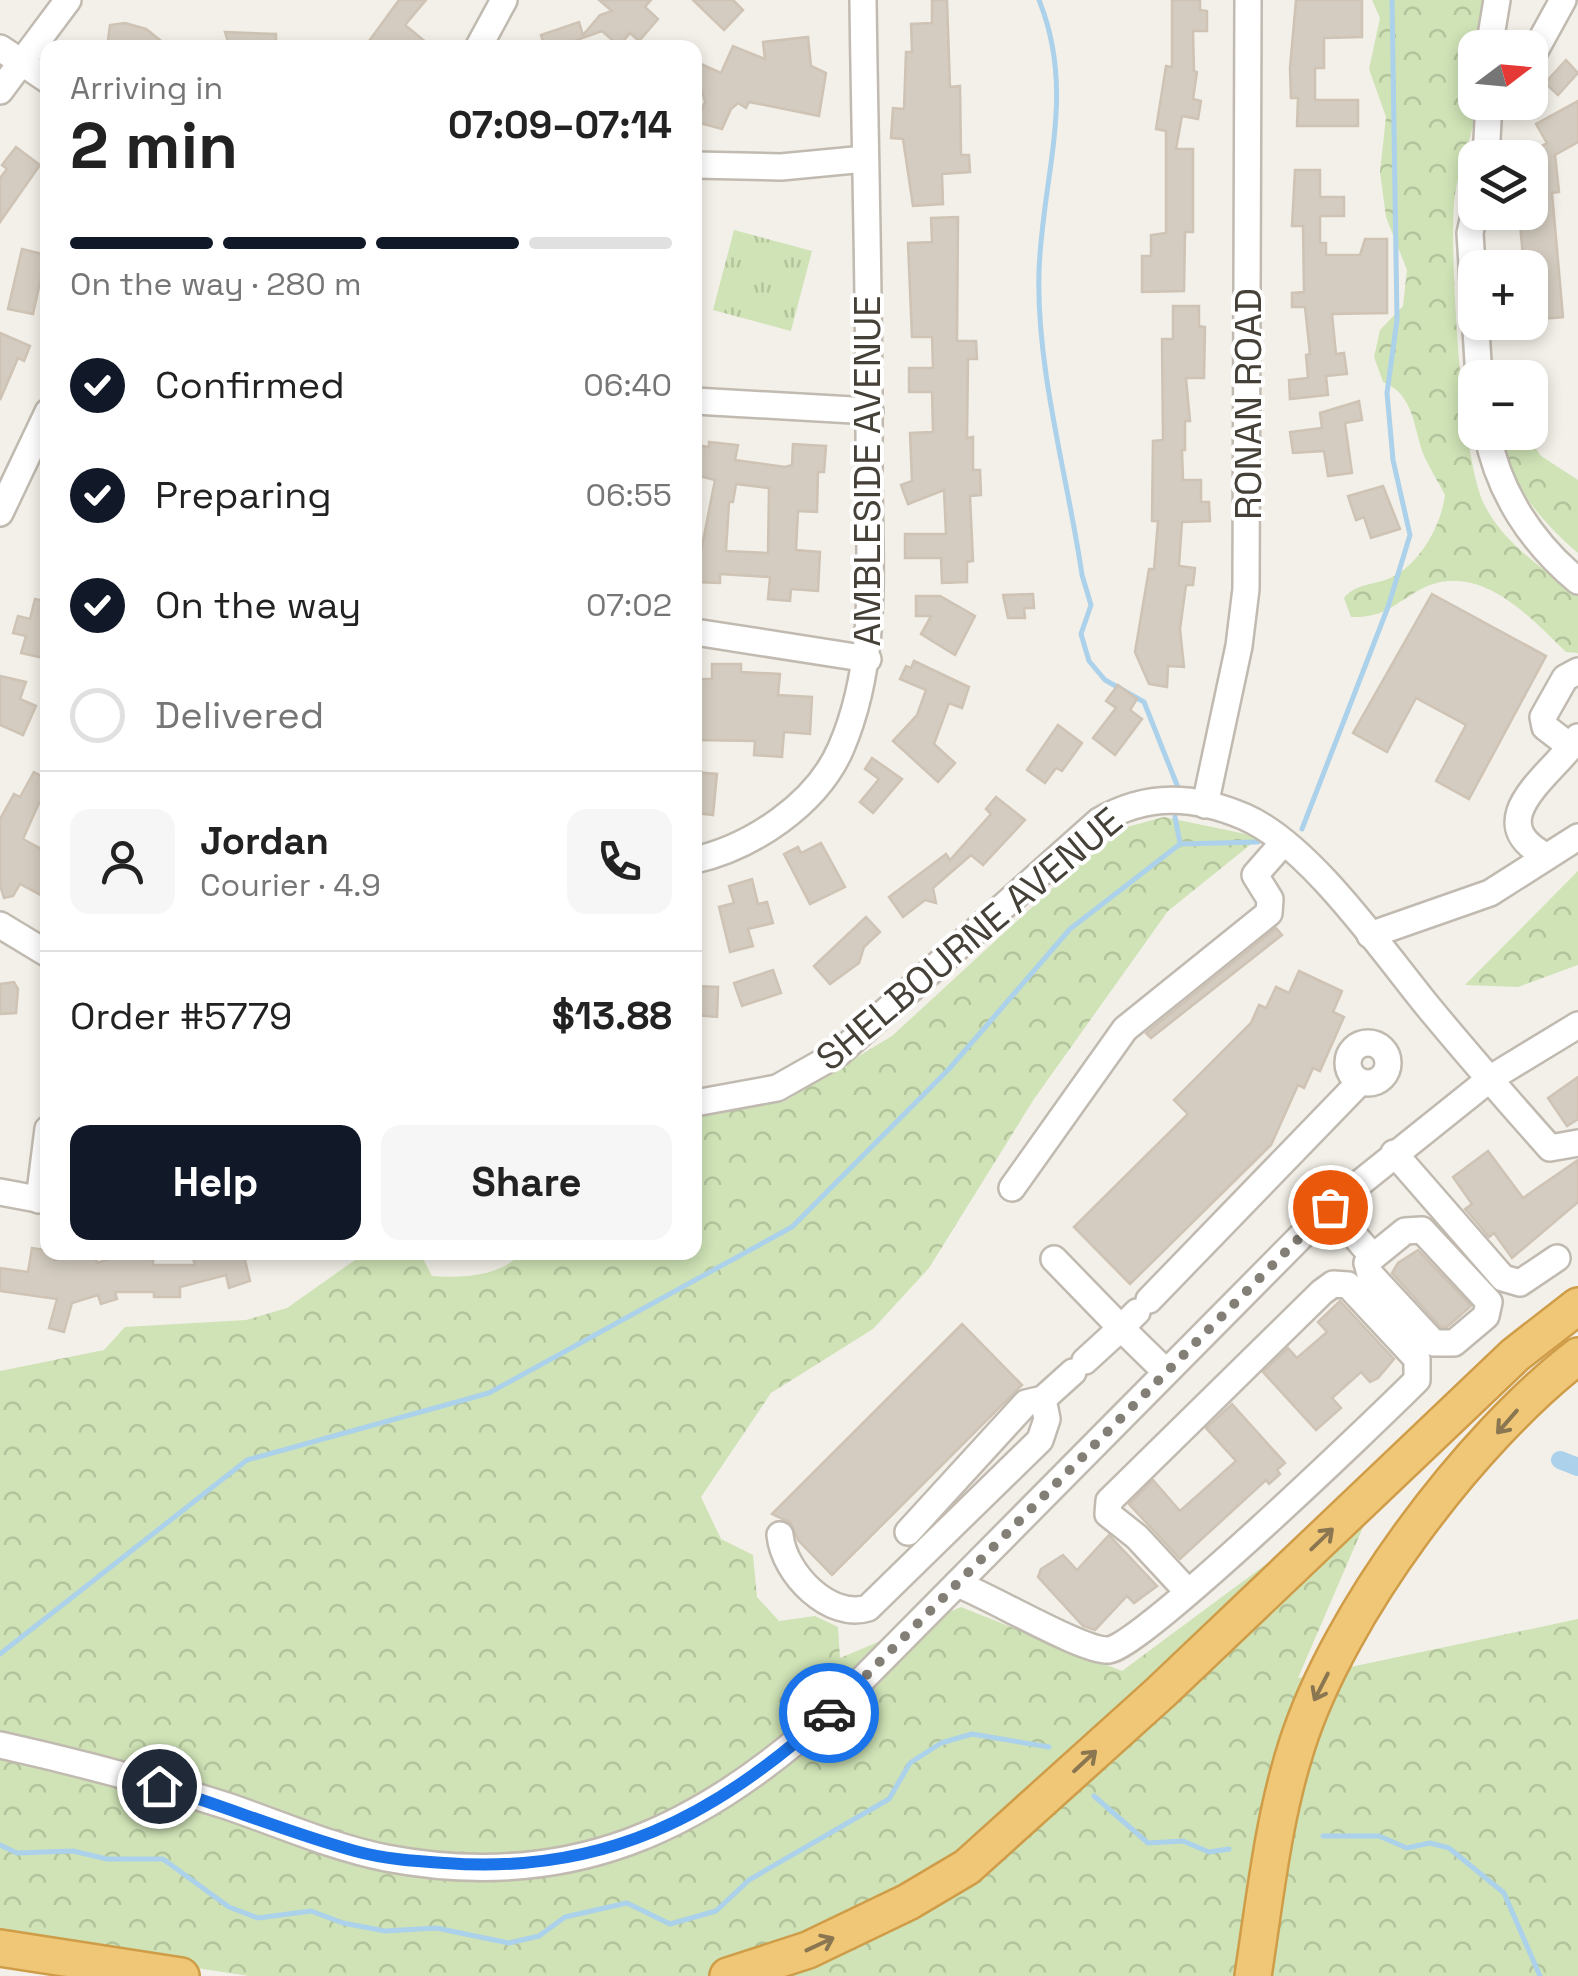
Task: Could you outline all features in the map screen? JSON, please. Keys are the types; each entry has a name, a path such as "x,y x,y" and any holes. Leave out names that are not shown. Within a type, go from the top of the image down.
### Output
{"highway":[{"path":"728,1976 808,1950 908,1902 967,1867 1162,1692 1515,1355 1578,1306"},
{"path":"1253,1976 1290,1774 1313,1703 1334,1662 1393,1560 1438,1497 1535,1389 1578,1356"},
{"path":"0,1948 181,1976"},
{"path":"0,1972 26,1976"}],"street":[{"path":"0,90 68,0"},
{"path":"482,40 504,0"},
{"name":"AMBLESIDE AVENUE","path":"702,857 758,835 820,781 840,751 868,659 870,412 863,0"},
{"name":"RONAN ROAD","path":"1205,806 1239,646 1246,589 1248,0"},
{"path":"1492,30 1497,0"},
{"path":"1546,30 1563,0"},
{"path":"0,48 40,74"},
{"path":"702,165 781,167 865,159"},
{"path":"1474,230 1471,268 1478,360"},
{"path":"702,401 870,412"},
{"path":"0,513 40,429"},
{"path":"1492,450 1503,486 1523,522 1578,581"},
{"path":"702,633 868,659"},
{"path":"1546,856 1524,838 1518,826 1519,808 1575,742 1542,720 1565,678 1578,671"},
{"name":"SHELBOURNE AVENUE","path":"702,1102 776,1088 839,1053 1099,821 1125,806 1160,798 1246,818 1283,842 1370,935 1550,1148 1578,1143"},
{"path":"1370,935 1490,894 1578,837"},
{"path":"1012,1188 1125,1029 1269,913 1270,899 1255,875 1283,842"},
{"path":"0,924 40,949"},
{"path":"0,1745 92,1766 390,1858 476,1866 557,1862 645,1837 696,1813 772,1766 1330,1207 1491,1078 1578,1025"},
{"path":"908,1532 1026,1404 1043,1399 1136,1313 1360,1082"},
{"path":"1394,1153 1503,1278 1520,1283 1557,1258"},
{"path":"0,1192 40,1199"},
{"path":"1330,1207 1373,1257"},
{"path":"1422,1230 1488,1302 1486,1316 1454,1343 1434,1344 1370,1274 1367,1263 1373,1257 1405,1231 1422,1230"},
{"path":"1054,1259 1136,1313 1166,1372"},
{"path":"956,1584 1106,1650 1138,1637 1188,1592 1417,1380 1421,1366 1417,1359 1348,1284 1340,1282 1322,1292 1108,1501 1108,1514 1114,1523 1137,1537 1188,1592"},
{"path":"780,1536 790,1564 826,1604 840,1612 868,1608 1040,1440 1047,1419 1043,1399"}],"green space":[{"path":"1372,0 1483,0 1480,30 1458,30 1458,120 1474,120 1469,140 1458,140 1454,203 1460,360 1458,450 1470,450 1485,506 1503,533 1578,595 1578,653 1566,652 1517,607 1478,585 1458,581 1436,583 1384,611 1361,617 1351,617 1344,598 1353,590 1399,573 1418,556 1433,532 1445,495 1425,458 1408,405 1394,388 1383,382 1374,357 1380,330 1403,306 1407,270 1386,217 1380,172 1386,117 1369,69 1380,18"},
{"path":"734,230 812,251 791,331 713,310"},
{"path":"1537,450 1578,480 1578,553 1528,499 1502,451"},
{"path":"1164,817 1260,837 1168,911 1034,1099 929,1268 873,1329 771,1393 701,1497 721,1539 753,1555 757,1597 779,1621 815,1616 838,1627 840,1658 961,1607 1122,1671 1385,1476 1298,1678 1578,1619 1578,1976 249,1976 0,1938 0,1371 104,1350 125,1327 246,1320 287,1308 355,1260 424,1260 432,1276 456,1277 491,1271 514,1260 702,1260 702,1113 783,1102 892,1036 1067,875 1127,827"},
{"path":"1578,871 1578,965 1518,987 1465,985"}],"building":[{"path":"399,0 426,0 405,25 423,40 370,40"},
{"path":"599,0 651,0 645,7 658,19 640,40 630,33 624,40 612,40 602,31 577,40 543,40 541,35 579,22 583,35 600,15 612,11"},
{"path":"693,0 733,0 743,10 724,30"},
{"path":"932,0 947,0 950,87 960,86 961,155 969,155 970,172 942,174 943,204 913,206 903,139 891,138 893,108 904,109 906,52 912,52 911,24 932,23"},
{"path":"1172,0 1200,0 1200,10 1207,11 1207,31 1193,31 1197,72 1193,99 1201,101 1198,119 1182,116 1176,149 1193,149 1193,232 1185,232 1184,291 1142,292 1142,256 1151,256 1151,235 1166,233 1166,131 1156,129 1166,66 1172,67"},
{"path":"1296,0 1362,0 1362,37 1324,38 1324,68 1315,68 1315,100 1358,100 1358,126 1297,126 1298,98 1291,98 1290,68"},
{"path":"125,23 146,29 160,40 108,40 110,25"},
{"path":"225,32 276,34 276,40 228,40"},
{"path":"808,37 811,66 826,73 819,116 749,102 746,108 738,103 731,109 722,129 702,124 702,64 721,73 733,46 765,59 763,42"},
{"path":"1566,60 1578,73 1558,95 1548,86 1548,80"},
{"path":"1578,101 1578,142 1555,155 1559,192 1552,193 1563,317 1548,318 1548,250 1522,250 1521,230 1548,230 1548,140 1536,124"},
{"path":"16,147 40,165 0,222 0,178 7,169 2,165"},
{"path":"1295,170 1320,170 1320,197 1344,197 1344,216 1320,216 1320,243 1326,243 1326,255 1360,255 1365,239 1387,239 1387,313 1332,314 1336,354 1344,353 1347,374 1326,376 1328,395 1290,399 1289,380 1308,378 1306,355 1310,354 1305,307 1292,307 1292,293 1304,292 1303,226 1292,226"},
{"path":"958,217 957,341 976,341 977,359 968,359 967,438 973,437 973,470 980,470 981,495 970,496 973,561 967,562 967,582 942,583 941,558 905,558 905,534 946,534 944,490 908,504 901,485 912,481 910,433 933,432 932,392 909,392 909,368 933,368 932,337 912,337 908,243 932,242 931,218"},
{"path":"22,249 40,254 40,282 33,314 8,309"},
{"path":"1173,306 1199,306 1199,326 1205,327 1204,378 1186,378 1190,421 1185,421 1182,450 1183,480 1201,480 1201,502 1209,502 1210,521 1182,522 1179,566 1195,568 1193,585 1186,585 1180,629 1184,667 1168,666 1167,687 1149,684 1135,652 1149,569 1154,569 1158,521 1152,521 1153,441 1163,440 1162,339 1173,339"},
{"path":"0,333 30,346 24,361 18,358 0,400"},
{"path":"1359,401 1362,420 1345,423 1352,473 1328,476 1324,451 1293,453 1290,432 1322,428 1320,413"},
{"path":"709,442 738,445 735,460 785,467 792,465 793,444 826,446 824,472 818,472 817,512 798,511 796,550 820,552 818,591 791,589 790,601 768,599 770,577 720,574 720,583 702,582 702,546 715,480 702,477 702,446 709,447","holes":["736,484 769,488 768,553 726,551 729,502 733,502"]},
{"path":"1383,486 1400,529 1371,538 1364,517 1356,520 1348,496"},
{"path":"1033,594 1034,608 1024,608 1025,618 1008,618 1003,595"},
{"path":"1432,594 1546,656 1469,799 1436,781 1466,725 1416,698 1387,752 1353,733"},
{"path":"916,596 940,596 975,616 955,655 921,634 931,616 916,616"},
{"path":"35,599 40,600 40,657 21,653 26,636 13,633 18,616 30,619"},
{"path":"914,661 969,687 962,708 949,703 934,744 955,763 938,782 893,741 917,715 926,690 900,679 906,666 911,668"},
{"path":"712,664 741,664 741,672 780,674 778,695 812,697 810,734 784,732 782,757 754,755 755,741 702,740 702,679 712,679"},
{"path":"0,676 26,682 20,699 36,706 23,735 0,725"},
{"path":"1118,685 1137,699 1130,710 1142,719 1115,755 1093,738 1116,708 1106,701"},
{"path":"1058,725 1082,743 1062,771 1056,768 1045,783 1027,770"},
{"path":"872,758 902,779 873,813 860,802 879,779 865,769"},
{"path":"34,772 40,775 40,804 23,839 40,848 40,895 20,884 13,896 4,898 0,885 0,819 14,794 20,797"},
{"path":"702,773 717,774 713,815 702,814"},
{"path":"996,797 1025,820 983,865 971,855 933,888 936,903 925,900 903,917 889,897 946,854 950,860 991,814 986,809"},
{"path":"821,843 845,887 810,904 784,854 798,847 801,853"},
{"path":"752,879 758,904 767,902 773,923 748,929 753,946 730,952 719,907 734,903 729,886"},
{"path":"866,917 880,932 864,947 859,963 830,984 814,966"},
{"path":"1276,928 1282,935 1151,1038 1146,1033"},
{"path":"773,970 781,993 742,1006 734,983"},
{"path":"1299,971 1342,991 1333,1012 1344,1017 1320,1071 1313,1068 1304,1088 1298,1085 1271,1145 1130,1284 1074,1227 1188,1114 1174,1100 1251,1023 1259,1005 1266,1008 1276,987 1289,993"},
{"path":"14,982 18,989 16,1013 0,1014 0,984"},
{"path":"702,986 718,987 717,1017 702,1016"},
{"path":"1578,1077 1578,1119 1567,1126 1548,1098"},
{"path":"1488,1151 1523,1198 1578,1160 1578,1202 1512,1258 1494,1233 1489,1237 1465,1209 1472,1204 1453,1177"},
{"path":"32,1248 40,1249 40,1260 153,1260 153,1265 195,1265 193,1260 245,1260 250,1281 229,1288 226,1275 180,1287 180,1297 115,1292 117,1299 101,1304 98,1295 72,1303 64,1332 49,1328 57,1299 0,1291 0,1268 28,1272"},
{"path":"1418,1250 1471,1306 1447,1327 1441,1327 1392,1273 1398,1263"},
{"path":"1340,1301 1394,1359 1378,1378 1370,1382 1361,1372 1332,1398 1341,1408 1316,1430 1263,1372 1288,1348 1297,1358 1327,1332 1318,1322"},
{"path":"962,1324 1022,1385 832,1575 798,1540 791,1523 772,1514"},
{"path":"1232,1404 1285,1463 1277,1470 1280,1474 1269,1484 1266,1480 1180,1559 1129,1504 1153,1480 1180,1511 1236,1461 1206,1428"},
{"path":"1109,1535 1157,1586 1134,1603 1127,1596 1095,1630 1083,1626 1038,1577 1041,1569 1063,1555 1077,1570"}],"waterway":[{"path":"1039,0 1050,35 1056,102 1041,237 1039,309 1054,423 1091,605 1081,634 1089,661 1105,680 1144,702 1179,790"},
{"path":"1302,829 1388,607 1410,535 1393,460 1387,393 1397,320 1392,0"},
{"path":"1175,817 1180,843"},
{"path":"0,1654 247,1460 489,1393 792,1227 949,1069 1070,929 1180,844 1258,842"},
{"path":"1560,1460 1578,1467"},
{"path":"0,1845 17,1853 73,1851 107,1859 163,1859 229,1907 258,1918 311,1911 343,1923 385,1931 436,1928 509,1943 539,1936 565,1917 627,1903 670,1924 716,1911 749,1880 889,1799 910,1763 941,1743 972,1734 1049,1747"},
{"path":"1094,1796 1148,1843 1183,1841 1209,1852 1229,1849"},
{"path":"1323,1836 1379,1836 1407,1848 1430,1843 1449,1848 1504,1893 1540,1976"}],"way so far":[{"path":"829,1713 1330,1207"}],"route":[{"path":"159,1786 354,1851 390,1858 476,1866 557,1862 645,1837 696,1813 772,1766 829,1713"}]}
